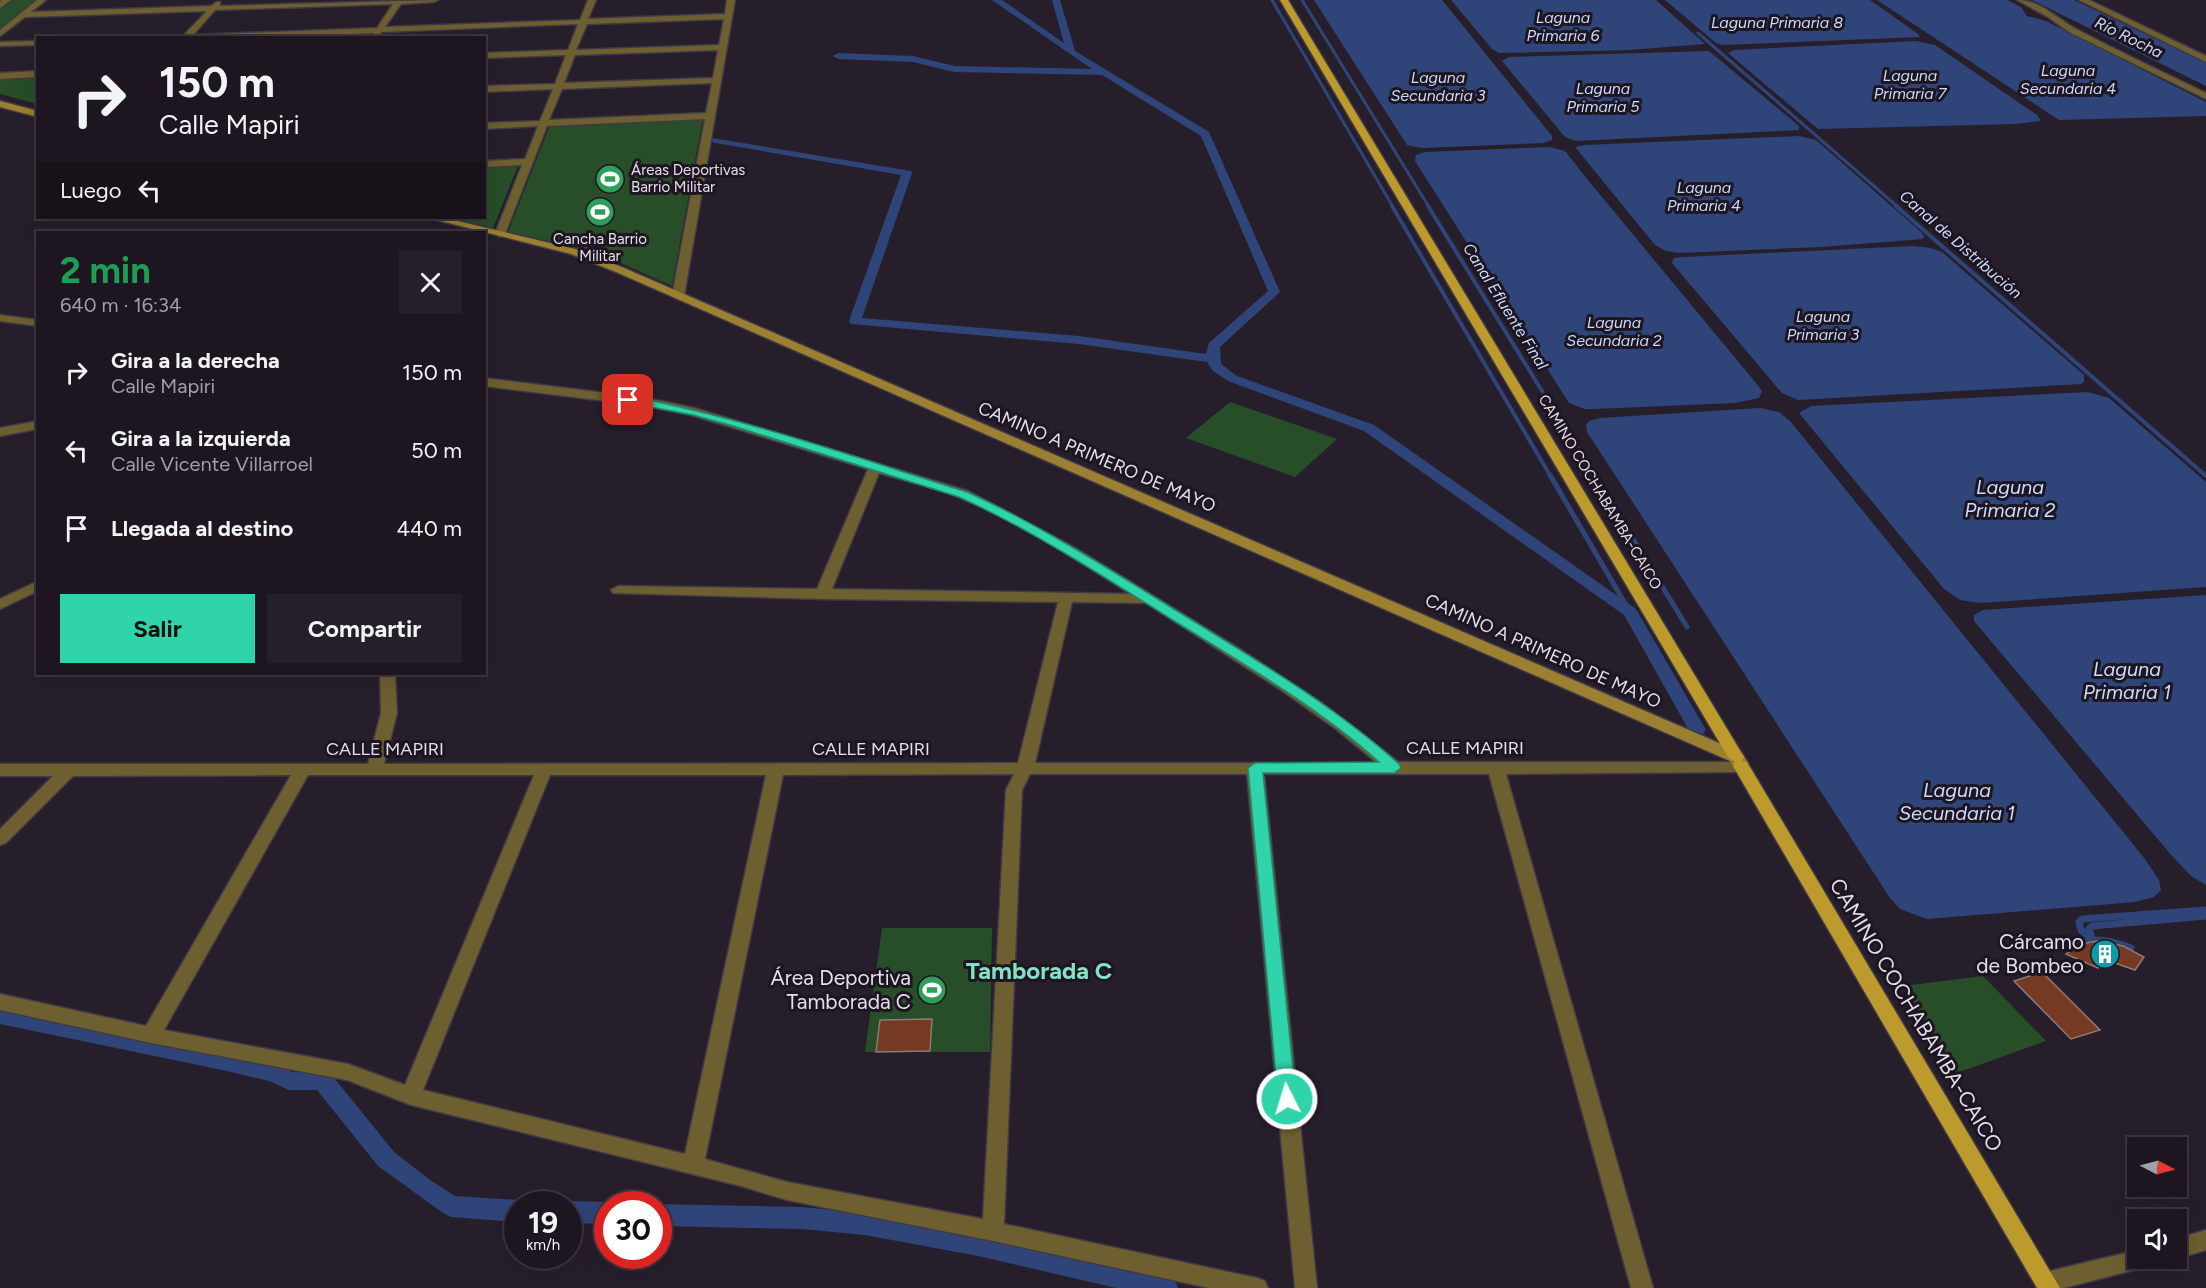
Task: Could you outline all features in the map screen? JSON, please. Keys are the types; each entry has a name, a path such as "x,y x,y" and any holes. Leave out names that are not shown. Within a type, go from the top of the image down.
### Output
{"main road":[{"name":"CAMINO COCHABAMBA-CAICO","path":"1284,0 2048,1285"},
{"path":"0,104 36,113"},
{"name":"CAMINO A PRIMERO DE MAYO","path":"438,219 575,252 1739,762"}],"street":[{"path":"0,6 7,0"},
{"path":"0,34 42,0"},
{"path":"187,36 221,0"},
{"path":"25,15 434,0"},
{"path":"500,234 592,0"},
{"path":"678,296 731,0"},
{"path":"2020,0 2050,15 2072,30 2206,96"},
{"path":"2083,0 2206,58"},
{"path":"377,34 399,1"},
{"path":"404,10 410,1"},
{"path":"250,36 377,34 392,30 728,16"},
{"path":"388,36 398,20"},
{"path":"0,44 36,43"},
{"path":"486,56 722,47"},
{"path":"0,76 36,74"},
{"path":"486,89 716,80"},
{"path":"486,126 710,116"},
{"path":"486,164 529,162"},
{"path":"0,318 36,323"},
{"path":"486,382 648,402 694,412 963,494 992,507 1149,599 1275,678 1374,750 1394,768"},
{"path":"0,432 36,425"},
{"path":"822,595 875,467"},
{"path":"0,605 36,586"},
{"path":"618,590 1149,599"},
{"path":"993,1231 1014,790 1024,769 1066,598"},
{"path":"375,769 389,713 387,675"},
{"name":"CALLE MAPIRI","path":"0,770 1496,768 1739,762"},
{"path":"411,1096 545,768"},
{"path":"693,1166 776,768"},
{"path":"1255,768 1306,1288"},
{"path":"1496,768 1642,1288"},
{"path":"151,1035 303,769"},
{"path":"0,839 69,770"},
{"path":"0,1002 151,1035 348,1072 411,1096 787,1191 993,1231 1257,1288"},
{"path":"2187,1246 2206,1240"},
{"path":"2048,1285 2127,1263"}],"green space":[{"path":"12,0 35,0 0,29 0,9"},
{"path":"36,77 36,104 0,94 0,79"},
{"name":"Áreas Deportivas Barrio Militar","path":"703,118 672,286 594,251 508,232 550,125"},
{"path":"518,166 493,228 456,219 486,219 486,167"},
{"path":"1230,402 1337,439 1295,477 1186,438"},
{"name":"Área Deportiva Tamborada C","path":"882,928 992,928 990,1052 865,1052"},
{"path":"1983,976 2046,1041 1957,1073 1903,986"}],"water":[{"name":"Laguna Secundaria 3","path":"1314,0 1442,0 1552,136 1552,140 1543,143 1422,148 1407,145"},
{"name":"Laguna Primaria 6","path":"1451,0 1656,0 1705,44 1629,50 1499,53 1492,49"},
{"name":"Laguna Primaria 8","path":"1665,0 1870,0 1920,37 1723,45 1716,43"},
{"name":"Laguna Secundaria 4","path":"1877,0 2007,0 2021,7 2027,16 2046,21 2206,102 2206,116 2059,120"},
{"name":"Río Rocha","path":"2032,0 2074,0 2206,63 2206,86"},
{"name":"Laguna Primaria 7","path":"1916,41 1935,45 2037,115 2041,121 2016,124 1818,129 1728,53 1734,50"},
{"name":"Laguna Primaria 5","path":"1709,51 1799,126 1799,130 1576,141 1565,137 1502,61 1509,57"},
{"name":"Laguna Primaria 4","path":"1799,136 1816,140 1921,232 1923,239 1821,247 1679,253 1666,251 1655,245 1575,147 1584,145"},
{"name":"Laguna Secundaria 2","path":"1550,147 1565,151 1756,383 1762,391 1759,398 1735,403 1593,409 1585,409 1569,403 1415,161 1416,155 1425,152"},
{"name":"Laguna Primaria 3","path":"1913,246 1942,252 2084,375 2084,382 2081,384 1798,400 1782,393 1672,263 1674,258 1683,257"},
{"name":"Laguna Primaria 2","path":"2088,392 2109,398 2206,482 2206,587 1980,603 1960,600 1944,589 1799,413 1811,406"},
{"name":"Laguna Secundaria 1","path":"1760,408 1779,412 1790,421 2145,859 2159,880 2161,890 2154,897 2135,902 1927,919 1900,909 1890,898 1587,432 1586,425 1589,421 1600,418"},
{"name":"Laguna Primaria 1","path":"2206,595 2206,885 2191,876 2172,856 1974,621 1974,615 1983,610"}],"building":[{"name":"Cárcamo de Bombeo","path":"2098,941 2123,946 2144,957 2135,970 2112,962 2100,964 2098,968 2066,954 2080,944"},
{"path":"2042,972 2100,1030 2071,1039 2014,981"},
{"path":"932,1019 930,1051 876,1052 880,1020"}],"waterway":[{"path":"996,0 1071,52"},
{"path":"1056,0 1071,52"},
{"path":"1272,0 1393,207"},
{"name":"Canal Efluente Final","path":"1302,0 1429,207"},
{"name":"Canal de Distribución","path":"1698,33 1898,207"},
{"path":"1071,52 1205,134 1274,292 1214,346 1213,359 1218,368 1227,376 1238,381 1369,428 1630,612 1697,730"},
{"path":"838,56 913,59 942,64 954,69 1101,72"},
{"path":"716,140 907,173 855,321 1079,340 1212,359"},
{"path":"1392,206 1551,477"},
{"name":"Canal Efluente Final","path":"1428,206 1595,477"},
{"name":"Canal de Distribución","path":"1896,206 2206,476"},
{"path":"1550,475 1630,612"},
{"name":"Canal Efluente Final","path":"1594,475 1687,627"},
{"path":"2089,937 2081,930 2079,922 2082,919 2206,910"},
{"path":"2092,939 2089,929 2092,926 2206,916"},
{"path":"2072,946 2087,941 2101,940 2131,948"},
{"path":"0,1015 227,1062 274,1073 289,1081 323,1081 386,1159 422,1187 451,1206 504,1210"},
{"path":"582,1212 594,1213"},
{"path":"672,1215 802,1218 865,1224 978,1245 1166,1288"}],"place":[{"name":"Áreas Deportivas Barrio Militar","path":"610,179"},
{"name":"Cancha Barrio Militar","path":"600,212"},
{"name":"Cárcamo de Bombeo","path":"2105,954"},
{"name":"Área Deportiva Tamborada C","path":"932,990"}],"district":[{"name":"Tamborada C","path":"1039,971"}],"route":[{"path":"628,400 694,412 737,424 963,494 992,507 1131,588 1275,678 1374,750 1394,768 1255,768 1287,1099"}]}
